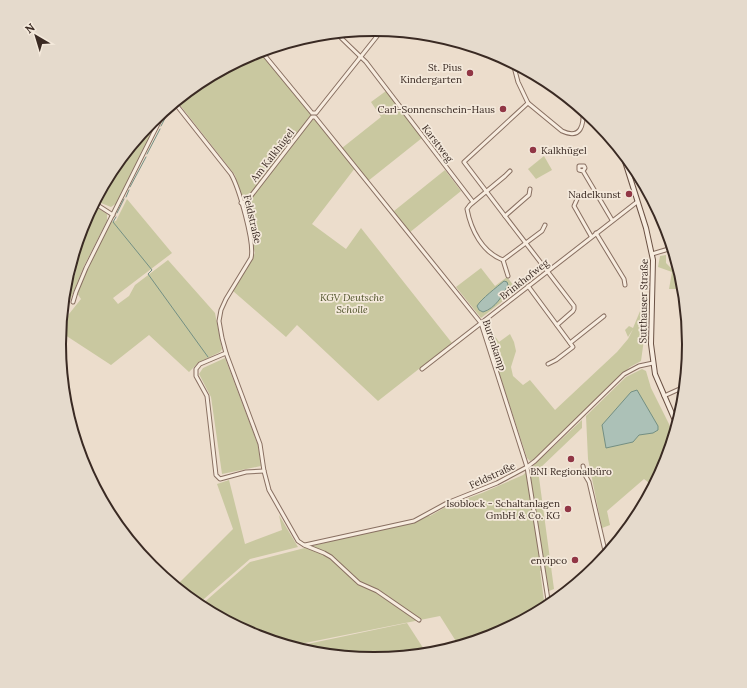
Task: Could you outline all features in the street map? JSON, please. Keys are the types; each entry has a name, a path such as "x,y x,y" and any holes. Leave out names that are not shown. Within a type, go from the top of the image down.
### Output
{"street":[{"name":"Am Kalkhügel","path":"242,204 247,201 377,36"},
{"path":"342,38 361,56"},
{"name":"Burenkamp","path":"265,56 481,323 527,467 548,598"},
{"name":"Karstweg","path":"361,56 473,202"},
{"path":"515,70 518,82 528,103 562,131 569,134 577,132 582,127 584,119"},
{"path":"528,103 464,162 574,306 574,309 557,325"},
{"name":"Feldstraße","path":"177,106 235,181 251,241 251,258 220,310 219,321 226,353 260,444 264,471 269,490 298,541 331,556 359,583 377,591 419,620"},
{"path":"73,302 86,268 114,215 158,124"},
{"name":"Sutthauser Straße","path":"627,169 646,228 652,254 653,274 651,344 655,374 673,416"},
{"path":"508,276 503,260 488,252 477,238 472,228 467,209 473,202 510,171"},
{"path":"583,171 612,220"},
{"path":"505,216 529,195 530,189"},
{"path":"578,196 574,206 591,236"},
{"name":"Brinkhofweg","path":"422,369 591,236 637,202"},
{"path":"100,206 114,215"},
{"path":"503,260 542,231 545,225"},
{"path":"596,233 624,279 625,285"},
{"path":"652,254 666,250"},
{"path":"528,286 573,346 556,360 548,364"},
{"path":"570,343 604,316"},
{"path":"226,353 200,364 196,369 196,376 207,396 216,475 220,479 246,472 264,471"},
{"name":"Feldstraße","path":"305,545 414,521 447,503 497,483 535,461 624,374 639,366 653,363"},
{"path":"664,396 678,390"},
{"path":"583,466 589,482 604,548"}],"green space":[{"name":"KGV Deutsche Scholle","path":"263,56 342,148 381,117 371,102 386,91 422,138 368,181 394,211 445,170 461,191 409,233 355,168 312,224 346,249 361,228 452,343 378,401 297,325 286,337 233,291 255,253 235,175 180,105 220,77"},
{"path":"156,126 117,203 111,207 101,203 117,173"},
{"path":"544,156 552,170 536,179 528,169"},
{"path":"127,199 172,253 113,298 118,304 129,296 135,285 168,260 215,313 222,349 220,352 198,363 189,372 149,335 111,365 66,336 66,321 69,314 81,299 77,293 111,222 116,221"},
{"path":"98,208 107,214 107,221 84,266 68,306 71,286 76,272 76,263 89,226"},
{"path":"666,255 666,263 672,269 677,289 669,289 672,272 658,267 660,256"},
{"path":"481,268 495,286 507,277 517,290 481,318 456,287"},
{"path":"649,303 641,361 630,367 533,460 530,461 527,458 483,324 485,322 499,342 510,334 516,351 511,367 513,376 523,385 530,380 555,410 617,352 628,339 633,329 628,337 625,330 629,326 633,328 643,304"},
{"path":"225,358 258,445 261,466 222,474 211,397 199,374 203,368"},
{"path":"642,369 646,371 651,388 670,426 658,462 649,483 644,479 607,511 610,525 602,528 588,459 586,416 626,377"},
{"path":"582,420 582,428 538,470 554,589 549,591 545,568 540,571 544,601 491,629 456,641 440,616 302,644 256,629 219,611 205,602 250,562 410,521 427,514 430,516 449,505 482,493 523,475"},
{"path":"229,480 245,544 282,530 279,515 298,547 250,559 202,600 179,583 233,529 217,484"},
{"path":"407,623 423,648 374,652 333,649 305,644"}],"shaded area":[{"path":"504,281 507,282 508,285 492,308 483,312 479,310 477,306 479,303"},
{"path":"637,390 658,426 658,430 653,433 639,435 633,442 606,448 602,425 631,392"}],"waterway":[{"path":"161,126 166,116"},
{"path":"147,154 160,129"},
{"path":"130,187 146,157"},
{"path":"126,197 129,190"},
{"path":"117,213 124,199"},
{"path":"116,217 113,222 152,270 148,274 208,357"}],"place":[{"name":"St. Pius Kindergarten","path":"470,73"},
{"name":"Carl-Sonnenschein-Haus","path":"503,109"},
{"name":"Kalkhügel","path":"533,150"},
{"name":"Nadelkunst","path":"629,194"},
{"name":"BNI Regionalbüro","path":"571,459"},
{"name":"Isoblock - Schaltanlagen GmbH & Co. KG","path":"568,509"},
{"name":"envipco","path":"575,560"}]}
